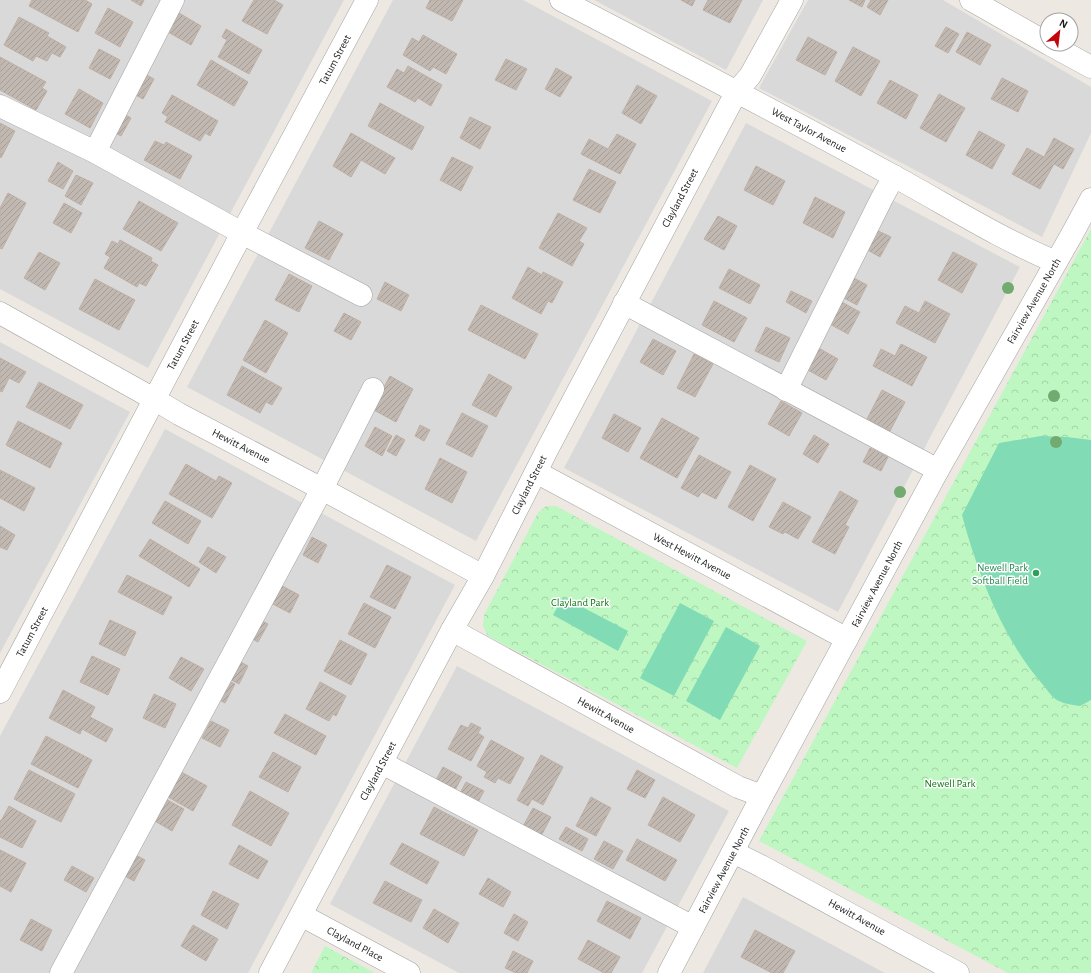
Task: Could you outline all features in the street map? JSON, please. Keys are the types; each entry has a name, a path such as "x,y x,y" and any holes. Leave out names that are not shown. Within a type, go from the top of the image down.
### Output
{"street":[{"path":"94,152 172,0"},
{"name":"Tatum Street","path":"0,692 242,233 368,0"},
{"name":"West Taylor Avenue","path":"561,0 737,91 1029,251 1056,262"},
{"name":"Clayland Street","path":"270,973 452,630 483,576 624,303 737,91 750,76 792,0"},
{"path":"971,0 1039,38"},
{"path":"1064,52 1091,67"},
{"path":"0,106 94,152 361,296"},
{"path":"786,390 894,176"},
{"name":"Fairview Avenue North","path":"669,973 762,796 938,470 1091,199"},
{"path":"624,303 938,470"},
{"name":"Hewitt Avenue","path":"1,315 179,414 483,576"},
{"path":"61,973 322,489 373,388"},
{"name":"West Hewitt Avenue","path":"536,472 847,639"},
{"name":"Hewitt Avenue","path":"452,630 738,787 762,796"},
{"path":"382,763 694,927"},
{"name":"Hewitt Avenue","path":"733,852 958,973"},
{"name":"Clayland Place","path":"301,915 409,973"}],"shaded area":[{"path":"0,0 344,0 148,368 0,289"},
{"path":"393,0 523,0 712,101 476,541 187,387"},
{"path":"594,0 763,0 726,70"},
{"path":"808,0 943,0 1091,87 1091,133 1042,237 759,88"},
{"path":"746,123 1020,267 838,612 564,468"},
{"path":"0,342 130,412 0,653"},
{"path":"165,429 455,585 248,973 0,973 0,736"},
{"path":"457,666 729,811 642,973 459,973 330,904"},
{"path":"743,897 885,973 703,973"}],"green space":[{"name":"Newell Park","path":"1091,229 1091,973 1008,973 759,841"},
{"name":"Newell Park Softball Field","path":"1041,436 1091,440 1091,700 1080,706 1064,703 1055,699 1029,668 1016,648 1004,628 984,583 968,538 962,515 999,443"},
{"name":"Clayland Park","path":"546,506 556,506 807,641 737,768 488,636 483,626 484,615 538,513"},
{"path":"563,597 628,631 618,651 553,615"},
{"path":"680,603 714,621 674,696 640,678"},
{"path":"726,627 760,646 720,720 686,701"},
{"path":"325,946 375,973 311,973"}],"building":[{"path":"32,0 85,0 92,4 78,32 29,6"},
{"path":"131,0 144,0 141,6"},
{"path":"254,0 274,0 283,5 267,34 242,21"},
{"path":"430,0 463,0 452,21 426,8"},
{"path":"681,0 695,0 692,6"},
{"path":"708,0 742,0 730,23 703,10"},
{"path":"849,0 865,0 862,7"},
{"path":"871,0 888,0 880,15 867,7"},
{"path":"108,8 133,22 120,47 95,33"},
{"path":"179,13 201,26 191,45 168,32"},
{"path":"19,17 49,33 47,36 66,47 60,57 52,53 47,61 36,56 33,61 4,45"},
{"path":"946,27 959,34 948,53 935,46"},
{"path":"226,29 262,50 249,74 218,57 227,40 222,37"},
{"path":"967,32 991,45 980,65 956,52"},
{"path":"423,35 457,54 446,74 433,67 430,71 403,55 412,38 419,42"},
{"path":"808,37 837,52 825,75 796,60"},
{"path":"853,47 880,61 861,96 835,81"},
{"path":"99,49 120,60 110,79 89,68"},
{"path":"0,57 46,82 42,88 47,91 36,110 0,90"},
{"path":"506,59 527,69 516,90 495,80"},
{"path":"211,60 248,82 234,106 197,85"},
{"path":"408,66 442,85 431,106 418,98 415,102 387,87 397,69 404,73"},
{"path":"556,68 572,77 560,97 545,89"},
{"path":"139,71 154,79 143,99 128,91"},
{"path":"1002,78 1028,91 1018,112 991,99"},
{"path":"890,80 918,95 906,119 877,103"},
{"path":"637,85 657,96 641,124 622,113"},
{"path":"79,89 103,103 90,128 65,114"},
{"path":"939,94 965,108 946,142 920,128"},
{"path":"172,95 218,121 210,136 205,133 200,141 165,122 168,117 162,113"},
{"path":"380,103 424,127 412,150 368,126"},
{"path":"120,112 131,118 121,136 110,130"},
{"path":"470,117 491,127 480,149 460,138"},
{"path":"0,123 15,131 1,158 0,157"},
{"path":"979,131 1005,145 992,169 966,155"},
{"path":"351,133 395,158 385,174 361,160 351,177 333,166"},
{"path":"617,134 636,144 620,174 581,154 589,139 608,149"},
{"path":"1054,138 1074,149 1063,169 1054,164 1040,189 1012,174 1027,148 1044,157"},
{"path":"155,141 164,145 166,142 192,156 180,179 144,160"},
{"path":"452,157 473,167 461,191 440,180"},
{"path":"58,162 73,171 63,189 48,181"},
{"path":"756,166 785,181 773,205 744,190"},
{"path":"589,169 616,182 600,213 573,200"},
{"path":"76,175 93,183 81,205 65,196"},
{"path":"8,193 26,203 2,249 0,248 0,208"},
{"path":"815,197 845,212 833,238 803,223"},
{"path":"139,201 178,223 161,251 123,229"},
{"path":"64,203 82,213 71,233 53,223"},
{"path":"558,213 587,228 579,241 584,244 572,266 539,248"},
{"path":"718,216 737,226 724,250 704,239"},
{"path":"319,221 343,234 329,260 305,248"},
{"path":"874,229 891,237 880,257 864,248"},
{"path":"120,240 152,258 151,261 158,265 146,286 139,283 137,287 104,268 110,257 105,254 112,241 118,244"},
{"path":"39,252 60,263 45,290 24,278"},
{"path":"953,252 977,264 962,293 938,280"},
{"path":"528,267 542,275 543,272 563,282 552,303 548,301 541,314 512,298"},
{"path":"729,269 760,285 750,304 719,288"},
{"path":"289,274 312,286 299,312 275,300"},
{"path":"850,276 867,285 857,305 840,296"},
{"path":"95,279 135,300 119,330 79,309"},
{"path":"385,282 409,295 401,311 377,299"},
{"path":"791,291 812,301 806,313 786,302"},
{"path":"838,300 860,312 848,334 826,322"},
{"path":"714,301 747,318 734,342 702,325"},
{"path":"925,301 950,314 935,343 896,323 905,306 919,313"},
{"path":"481,305 538,334 525,359 468,330"},
{"path":"344,313 361,322 351,340 334,331"},
{"path":"265,320 288,333 266,373 243,360"},
{"path":"766,327 790,338 779,362 755,351"},
{"path":"653,339 676,351 663,375 640,362"},
{"path":"901,344 927,357 912,386 873,366 881,349 895,356"},
{"path":"815,346 838,359 826,380 804,368"},
{"path":"694,354 713,364 695,397 677,388"},
{"path":"0,358 26,372 19,383 9,378 2,392 0,391"},
{"path":"242,366 282,388 272,405 266,402 260,413 227,395"},
{"path":"489,374 512,387 496,417 472,405"},
{"path":"390,376 413,389 396,422 372,409"},
{"path":"39,382 83,405 70,429 26,407"},
{"path":"882,390 905,402 890,431 867,419"},
{"path":"781,401 802,413 789,436 768,424"},
{"path":"462,413 488,426 472,457 446,444"},
{"path":"614,414 641,428 628,452 602,438"},
{"path":"662,418 699,438 677,478 640,458"},
{"path":"18,421 62,443 50,468 6,445"},
{"path":"420,425 430,430 424,441 415,436"},
{"path":"375,427 392,436 382,456 365,446"},
{"path":"396,435 405,440 396,456 387,451"},
{"path":"814,435 829,444 818,463 803,454"},
{"path":"870,448 888,457 881,471 863,462"},
{"path":"699,455 731,472 716,499 702,492 698,497 681,488"},
{"path":"440,458 467,472 452,503 425,489"},
{"path":"186,464 216,481 219,476 232,483 212,518 169,494"},
{"path":"750,465 776,479 753,521 728,507"},
{"path":"0,470 35,488 24,511 0,498"},
{"path":"840,491 858,501 845,525 849,527 835,554 812,542"},
{"path":"165,501 201,521 188,544 152,523"},
{"path":"783,502 811,517 798,539 785,532 783,534 769,527"},
{"path":"0,526 15,535 7,550 0,547"},
{"path":"312,537 327,545 318,563 303,555"},
{"path":"150,539 200,569 189,587 139,556"},
{"path":"208,547 226,557 216,573 199,562"},
{"path":"387,565 411,577 395,609 370,597"},
{"path":"127,575 172,597 163,615 118,592"},
{"path":"275,582 299,595 290,613 265,600"},
{"path":"364,603 391,617 375,648 348,634"},
{"path":"255,617 268,624 258,642 245,635"},
{"path":"110,620 136,632 125,656 99,644"},
{"path":"340,640 367,654 351,685 324,671"},
{"path":"92,656 120,669 108,695 80,682"},
{"path":"181,657 204,669 191,691 169,678"},
{"path":"235,659 248,666 239,684 226,677"},
{"path":"222,678 235,684 225,703 212,696"},
{"path":"320,682 346,696 336,716 333,714 329,721 306,709"},
{"path":"63,690 95,707 90,717 113,729 106,742 82,729 80,734 49,718"},
{"path":"154,694 176,704 165,728 143,718"},
{"path":"285,714 326,736 316,755 274,733"},
{"path":"211,721 229,730 220,747 202,738"},
{"path":"471,723 481,728 478,733 484,737 471,761 448,749 461,725 468,728"},
{"path":"46,736 92,760 78,788 31,764"},
{"path":"491,740 524,758 510,784 498,778 495,783 484,777 487,772 477,766"},
{"path":"273,752 301,767 288,792 259,777"},
{"path":"541,755 563,767 543,805 532,799 528,806 517,800"},
{"path":"443,767 462,777 455,790 436,780"},
{"path":"174,768 207,786 193,811 161,793"},
{"path":"29,770 75,794 61,822 14,799"},
{"path":"637,770 655,780 645,798 627,789"},
{"path":"466,782 484,791 477,804 459,795"},
{"path":"250,791 289,813 271,846 232,825"},
{"path":"160,796 184,809 172,831 148,817"},
{"path":"591,797 611,808 596,836 576,826"},
{"path":"663,797 695,815 680,842 648,825"},
{"path":"9,806 36,821 22,848 0,837 0,820 1,821"},
{"path":"434,807 478,830 464,856 420,834"},
{"path":"533,808 551,817 540,838 522,828"},
{"path":"566,827 588,839 582,851 559,839"},
{"path":"637,839 677,860 665,881 626,860"},
{"path":"604,841 623,851 613,869 594,859"},
{"path":"402,843 439,862 427,884 390,864"},
{"path":"239,845 268,861 258,879 229,864"},
{"path":"0,850 26,863 11,892 0,886"},
{"path":"130,852 145,860 134,881 119,873"},
{"path":"72,866 94,878 86,892 64,880"},
{"path":"488,878 511,892 503,907 479,894"},
{"path":"385,881 422,900 411,922 373,903"},
{"path":"213,891 239,904 227,929 201,915"},
{"path":"607,901 641,918 630,939 597,921"},
{"path":"434,909 459,923 448,943 423,928"},
{"path":"514,914 528,922 518,941 504,933"},
{"path":"31,919 52,930 42,951 20,940"},
{"path":"193,925 218,939 206,961 181,946"},
{"path":"755,930 795,951 783,973 772,973 741,957"},
{"path":"588,940 620,957 611,973 604,973 578,959"},
{"path":"513,951 533,961 527,973 516,973 505,968"}],"place":[{"name":"Newell Park Softball Field","path":"1036,573"}]}
